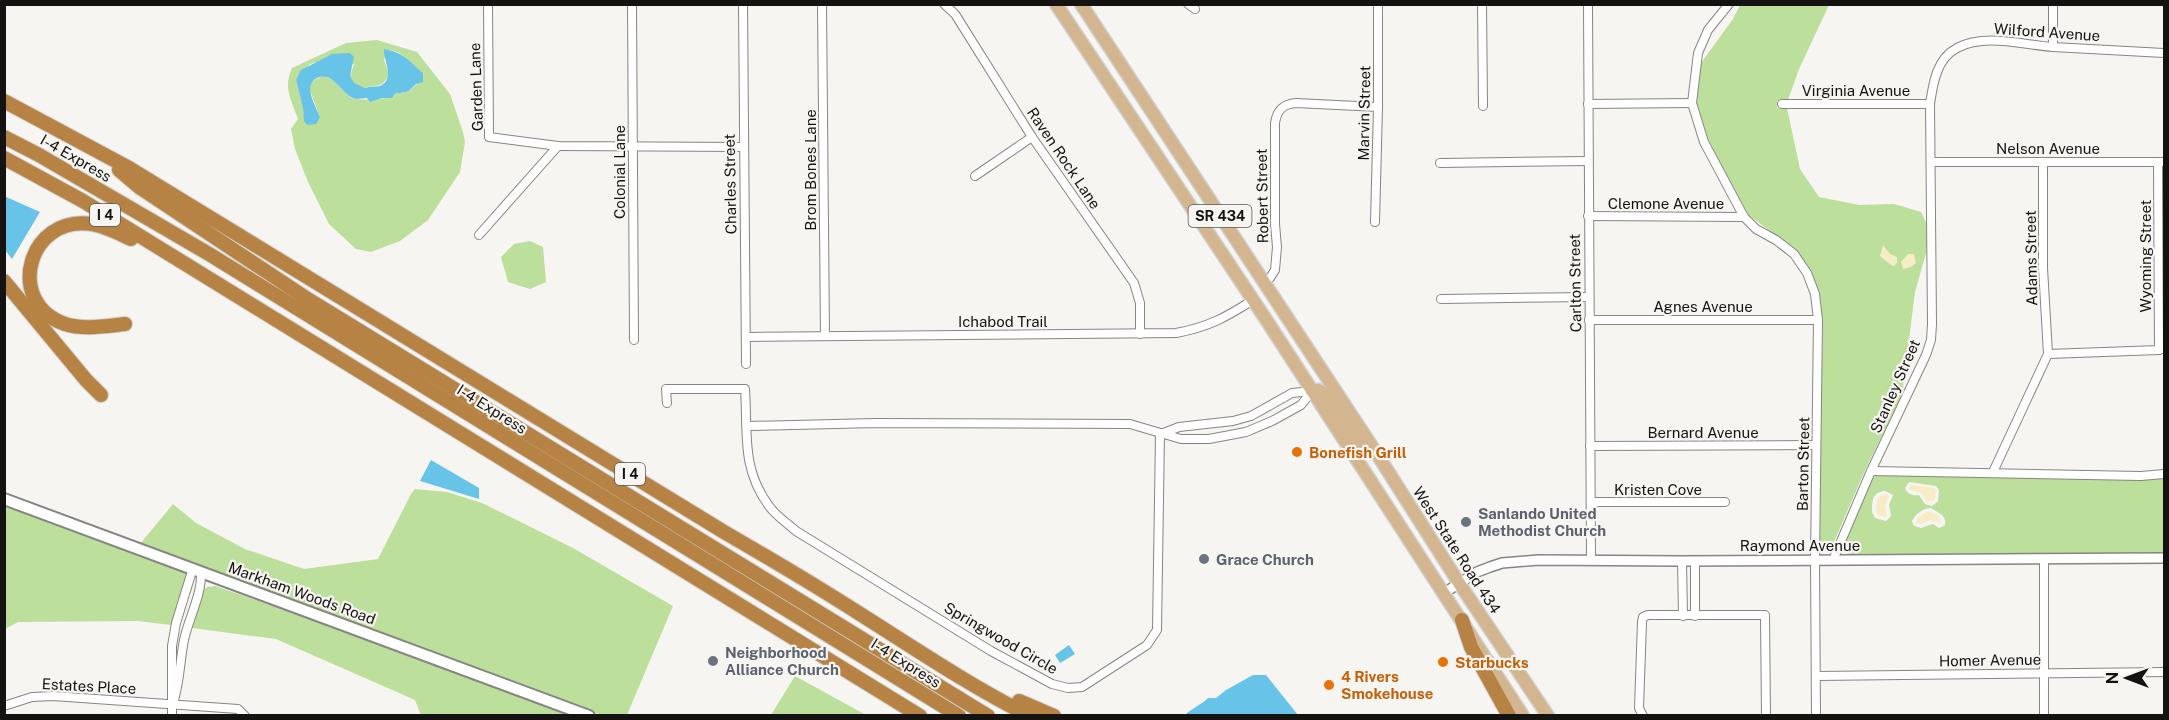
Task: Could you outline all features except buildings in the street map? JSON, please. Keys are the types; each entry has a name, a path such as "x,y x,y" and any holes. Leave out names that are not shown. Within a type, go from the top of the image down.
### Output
{"highway":[{"name":"I 4","path":"4,101 91,147 789,570 985,692 1030,716"},
{"name":"I-4 Express","path":"4,138 39,154 209,254 959,716"},
{"name":"I-4 Express","path":"91,147 139,187 306,298 988,716"},
{"name":"I 4","path":"4,158 83,201 920,716"},
{"path":"125,324 75,327 58,321 42,308 32,293 30,274 34,253 45,238 52,232 71,224 102,226 204,275"},
{"path":"4,281 101,395"},
{"path":"1462,620 1471,647 1509,716"},
{"path":"985,692 1013,699 1054,716"}],"main road":[{"name":"SR 434","path":"1056,4 1267,321 1523,716"},
{"name":"SR 434","path":"1081,4 1379,458"},
{"path":"1093,61 1102,57 1107,59 1136,102 1152,113"},
{"path":"1267,321 1285,339 1312,375 1329,383"},
{"path":"1312,391 1318,390 1326,394 1360,443 1379,458"},
{"name":"West State Road 434","path":"1379,458 1548,716"},
{"name":"Markham Woods Road","path":"4,499 590,716"}],"street":[{"name":"Garden Lane","path":"488,4 489,137 558,146"},
{"name":"Colonial Lane","path":"632,4 634,340"},
{"name":"Charles Street","path":"743,4 746,364"},
{"name":"Brom Bones Lane","path":"822,4 825,336"},
{"name":"Raven Rock Lane","path":"944,4 955,14 1032,137 1134,283 1140,303 1140,334"},
{"name":"Marvin Street","path":"1375,222 1378,4"},
{"path":"1482,4 1483,106"},
{"name":"Carlton Street","path":"1588,4 1587,161 1591,560"},
{"path":"1729,4 1708,30 1698,53 1692,103 1704,142 1744,217"},
{"path":"2053,4 2053,47"},
{"name":"Wilford Avenue","path":"1930,104 1933,84 1940,64 1954,49 1971,42 1990,41 2164,53"},
{"name":"Robert Street","path":"1262,282 1270,278 1275,270 1277,247 1275,123 1277,113 1283,106 1296,103 1378,107"},
{"path":"1588,104 1692,103"},
{"name":"Virginia Avenue","path":"1782,104 1930,104"},
{"name":"Stanley Street","path":"1833,560 1871,471 1926,355 1930,340 1932,324 1930,104"},
{"path":"975,176 1032,137"},
{"path":"479,235 558,146 743,147"},
{"path":"1440,162 1587,161"},
{"name":"Nelson Avenue","path":"1931,162 2161,162"},
{"name":"Adams Street","path":"2043,162 2043,268 2048,354"},
{"name":"Wyoming Street","path":"2161,162 2162,349"},
{"name":"Clemone Avenue","path":"1588,216 1744,217"},
{"name":"Barton Street","path":"1744,217 1756,229 1776,240 1794,255 1807,273 1815,294 1818,320 1816,716"},
{"path":"1441,299 1588,297"},
{"name":"Ichabod Trail","path":"746,337 1176,333 1200,328 1222,319 1253,300"},
{"name":"Agnes Avenue","path":"1589,320 1818,320"},
{"path":"1993,472 2048,354 2162,349"},
{"name":"Springwood Circle","path":"667,403 666,389 745,389 748,426 747,459 754,482 770,508 796,531 991,651 1052,684 1068,688 1082,687 1148,645 1157,630 1160,434"},
{"path":"1160,434 1179,427 1233,421 1251,416 1292,393 1312,391"},
{"path":"748,426 876,423 1131,424 1181,439 1209,439 1246,432 1301,405 1312,391"},
{"name":"Bernard Avenue","path":"1590,446 1816,445"},
{"path":"1871,471 2141,476 2164,474"},
{"name":"Kristen Cove","path":"1591,502 1725,502"},
{"name":"Raymond Avenue","path":"1444,593 1478,572 1502,563 1538,560 2164,558"},
{"path":"2044,559 2044,716"},
{"path":"1682,561 1683,616"},
{"path":"1695,561 1695,616"},
{"path":"172,716 172,646 176,623 197,570"},
{"path":"173,705 180,682 184,642 190,616 201,585 197,570"},
{"path":"1643,716 1640,708 1643,617 1648,615 1765,615 1766,716"},
{"name":"Homer Avenue","path":"1816,676 2164,672"},
{"name":"Estates Place","path":"4,706 32,697 52,696 238,709 245,716"}],"green space":[{"path":"1740,5 1829,5 1799,69 1788,100 1777,101 1777,108 1787,108 1800,169 1819,197 1859,205 1894,204 1921,212 1928,226 1928,246 1915,292 1902,395 1866,468 1830,551 1822,549 1818,536 1823,323 1819,294 1811,272 1798,252 1746,213 1709,141 1696,102 1701,63 1733,19"},
{"path":"377,40 417,52 450,94 465,142 460,172 428,220 400,241 371,252 356,249 329,224 308,182 295,149 291,129 298,119 288,88 292,68 346,43","holes":["387,50 404,56 412,71 417,84 410,90 385,98 355,99 331,79 322,76 311,82 309,88 320,117 303,114 296,80 310,64 316,62 354,64 350,76 354,84 365,88 384,82 389,74 384,60"]},
{"path":"530,241 543,247 546,282 530,289 508,282 501,257 514,244"},
{"path":"1874,475 2142,480 2164,478 2164,553 1852,555 1848,554 1843,546","holes":["1909,482 1936,486 1939,490 1938,501 1932,506 1925,504 1919,495 1910,494 1906,490","1885,491 1893,495 1889,505 1891,516 1886,521 1875,518 1872,512 1875,495","1928,508 1939,513 1945,525 1939,528 1933,524 1921,528 1914,526 1912,521 1915,516"]},
{"path":"415,489 447,492 482,503 573,548 673,606 627,715 601,715 5,495 140,544 173,504 196,523 245,549 304,569 378,559"},
{"path":"4,503 189,571 171,625 138,621 18,622 5,629"},
{"path":"215,586 578,715 421,715 415,700 276,639 192,628 201,592 207,587"},
{"path":"795,676 866,715 771,715"}],"sand":[{"path":"1883,245 1890,254 1897,257 1897,263 1894,266 1880,256"},
{"path":"1908,254 1914,254 1916,263 1903,269 1901,262"},
{"path":"1911,485 1934,488 1936,490 1935,500 1927,502 1922,493 1908,488"},
{"path":"1887,494 1889,496 1885,505 1887,517 1877,515 1878,497"},
{"path":"1928,511 1940,517 1941,523 1930,520 1921,524 1916,523 1917,518"}],"water":[{"path":"384,49 397,53 409,61 423,73 423,82 416,84 406,92 396,93 392,98 370,102 367,98 350,97 329,78 317,78 313,81 310,91 320,117 316,124 307,125 304,121 296,80 301,70 332,54 350,53 354,57 350,76 354,83 365,88 380,86 385,83 388,74"},
{"path":"4,196 40,212 12,259 5,250"},
{"path":"431,460 479,488 479,499 420,481"},
{"path":"1069,645 1075,654 1060,663 1055,655"},
{"path":"1253,675 1266,675 1298,715 1185,715 1208,698 1216,698"}],"place":[{"name":"Bonefish Grill","path":"1297,452"},
{"name":"Sanlando United Methodist Church","path":"1466,522"},
{"name":"Grace Church","path":"1204,559"},
{"name":"Neighborhood Alliance Church","path":"713,661"},
{"name":"Starbucks","path":"1443,662"},
{"name":"4 Rivers Smokehouse","path":"1329,685"}]}
